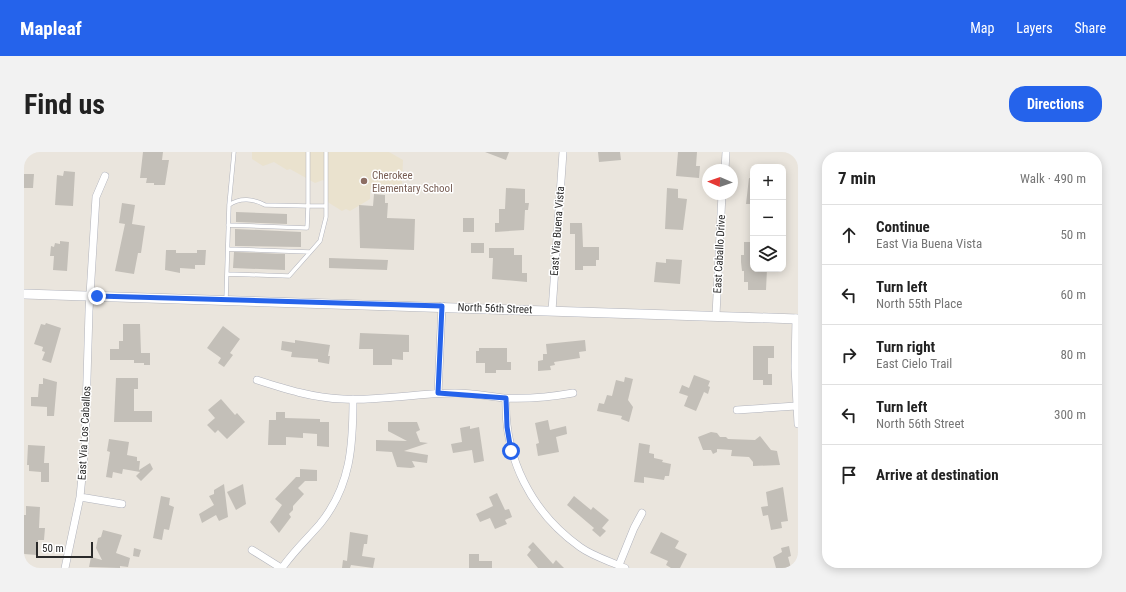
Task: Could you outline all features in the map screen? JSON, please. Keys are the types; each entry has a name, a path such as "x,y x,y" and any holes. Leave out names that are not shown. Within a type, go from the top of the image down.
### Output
{"street":[{"name":"East Via Buena Vista","path":"552,311 563,152"},
{"path":"725,164 726,152"},
{"name":"East Via Los Caballos","path":"65,568 80,497 85,446 90,296 96,197 105,176"},
{"name":"East Caballo Drive","path":"716,315 722,200"},
{"name":"North 56th Street","path":"24,294 797,318"},
{"path":"438,393 442,306"},
{"path":"797,318 796,406 798,424"},
{"path":"257,380 286,390 326,397 353,399 438,393 506,398 554,397 573,393"},
{"path":"506,398 507,427 511,451 520,474 532,498 542,512 581,548 603,560 622,567 634,528 642,513"},
{"path":"252,550 282,568 320,524 339,495 350,460 353,399"},
{"path":"737,410 796,406"},
{"path":"80,497 122,504"}],"lane":[{"path":"226,300 229,205 234,152"},
{"path":"228,225 307,228 308,152"},
{"path":"227,274 289,276 320,242 326,217 326,152"},
{"path":"229,205 239,199 260,202 265,205 326,206"},
{"path":"228,249 310,252"}],"shaded area":[{"name":"Cherokee Elementary School","path":"252,152 389,152 403,160 402,184 382,193 375,189 370,189 370,199 350,211 346,209 342,211 326,201 327,183 323,180 315,183 274,162 263,166 252,159"}],"building":[{"path":"143,152 163,152 162,160 169,160 165,185 146,183 147,178 140,178"},
{"path":"485,152 509,152 506,160"},
{"path":"598,152 620,152 621,160 599,162"},
{"path":"678,152 697,152 696,166 700,166 699,178 676,176"},
{"path":"64,171 75,172 73,206 55,205 57,175 63,176"},
{"path":"24,174 34,174 33,188 24,188"},
{"path":"749,178 750,178 750,204 746,204"},
{"path":"506,188 525,189 525,203 529,203 528,210 525,210 524,230 495,232 495,223 499,223 499,209 505,209"},
{"path":"667,188 678,189 678,198 687,199 683,230 665,229"},
{"path":"374,194 385,195 385,203 388,203 387,218 415,219 414,250 360,248 359,205 373,206"},
{"path":"122,203 135,205 132,224 145,226 141,253 138,253 134,274 115,271 125,224 119,223"},
{"path":"236,212 287,214 287,224 236,222"},
{"path":"463,218 474,218 474,232 463,232"},
{"path":"570,223 582,223 583,247 599,247 599,260 596,260 596,266 583,266 583,270 575,270 575,234 570,234"},
{"path":"235,229 301,232 301,247 235,246"},
{"path":"60,241 69,242 67,271 53,270 54,256 50,256 51,246 54,247 55,243 60,244"},
{"path":"744,242 750,242 750,272 767,272 766,290 748,290 748,282 744,282 744,271 742,271 741,255 744,255"},
{"path":"471,243 484,243 484,253 471,253"},
{"path":"489,248 514,248 514,255 522,255 522,273 527,273 527,282 492,279 493,258 489,258"},
{"path":"166,250 176,250 176,253 197,253 197,250 206,250 205,265 195,265 195,269 180,268 180,273 165,270"},
{"path":"234,252 285,254 285,270 233,268"},
{"path":"329,258 388,260 387,270 329,268"},
{"path":"666,259 682,260 680,284 654,282 656,262 666,263"},
{"path":"46,323 61,328 51,363 42,360 45,352 42,351 43,347 34,344 41,324 45,325"},
{"path":"123,324 140,324 141,353 150,353 150,365 144,365 144,363 134,363 134,360 110,360 110,349 119,349 119,341 123,341"},
{"path":"223,326 240,339 230,353 233,355 224,367 218,363 221,358 207,348"},
{"path":"360,333 409,335 409,352 403,352 403,360 392,359 392,365 373,365 373,349 359,349"},
{"path":"295,340 330,345 328,356 330,356 329,364 318,362 318,359 291,357 292,352 281,350 282,341 295,343"},
{"path":"585,340 586,351 579,352 580,358 554,362 555,365 550,366 551,370 538,371 538,361 543,360 543,354 547,354 546,344"},
{"path":"753,346 774,346 774,358 768,358 768,374 772,374 772,385 763,385 763,380 753,380"},
{"path":"479,348 507,348 507,362 511,362 511,370 496,370 496,373 485,373 485,363 476,363 476,351 479,351"},
{"path":"694,375 710,381 708,386 710,387 708,394 704,392 696,411 684,406 688,396 679,393 682,385 689,388"},
{"path":"625,377 633,379 628,400 633,407 629,422 621,419 622,416 597,411 599,403 604,404 607,395 612,396 616,380 624,382"},
{"path":"43,378 57,382 54,416 47,416 47,407 31,406 31,397 38,397 39,384 43,384"},
{"path":"116,378 138,378 138,389 134,389 134,411 152,411 152,422 114,422"},
{"path":"221,399 235,415 237,413 245,422 227,439 218,430 215,433 207,425 215,418 208,410"},
{"path":"276,412 285,412 285,418 320,419 320,422 329,422 329,447 317,446 317,434 303,433 303,438 286,437 286,445 268,445 269,420 276,420"},
{"path":"548,420 550,430 566,426 567,434 556,437 559,452 538,456 536,444 539,443 535,423"},
{"path":"388,422 417,422 420,430 416,432 420,442 428,443 404,451 428,455 427,463 412,461 415,467 397,467 392,452 376,451 376,440 407,441 388,431"},
{"path":"470,426 470,429 479,427 484,461 474,463 472,450 453,453 451,444 462,442 460,428"},
{"path":"711,432 717,433 720,437 726,437 728,439 755,440 760,436 771,450 777,451 780,465 753,466 753,462 749,457 731,456 732,450 717,449 717,452 713,454 711,450 703,450 698,437"},
{"path":"109,439 129,442 127,455 137,457 137,461 140,461 139,470 150,463 153,469 141,481 136,476 140,472 123,469 122,474 113,472 112,478 106,477 110,452 107,451"},
{"path":"639,443 650,445 649,453 654,454 654,458 671,464 669,476 665,476 664,480 644,477 644,483 634,482"},
{"path":"28,445 45,446 44,463 49,463 49,482 41,482 41,472 29,471 29,465 27,465"},
{"path":"300,469 317,470 317,481 305,481 298,488 304,494 293,506 293,510 289,514 291,517 279,533 270,522 282,505 275,499 296,477 300,477"},
{"path":"224,484 228,517 219,521 216,515 202,523 199,514 214,505 209,496 214,494 214,490"},
{"path":"243,484 246,504 236,510 227,492"},
{"path":"783,487 788,521 781,522 782,528 771,530 768,515 763,516 761,507 768,506 766,492"},
{"path":"497,493 505,510 509,509 512,517 505,520 507,524 495,529 490,518 480,522 476,514 493,506 489,497"},
{"path":"161,496 170,498 169,505 174,507 169,530 164,529 162,540 153,538"},
{"path":"574,496 591,510 593,507 609,520 602,528 606,531 600,537 592,530 594,528 567,505"},
{"path":"26,506 40,507 39,528 45,528 44,540 38,540 37,555 24,554 24,515 26,515"},
{"path":"103,530 122,535 116,553 130,558 128,567 89,567 91,557 102,560 96,548 98,538 101,537"},
{"path":"350,532 368,535 367,544 364,544 362,556 375,558 373,568 351,565 350,568 342,568 343,560 347,561"},
{"path":"661,532 679,541 675,548 687,554 680,568 671,568 666,565 668,561 650,553"},
{"path":"533,542 553,564 556,560 564,568 538,568 527,555 531,550 528,547"},
{"path":"789,546 791,556 788,557 791,568 776,568 773,557 782,552 781,548"},
{"path":"134,548 141,550 139,557 133,556"},
{"path":"469,554 479,554 479,561 492,561 492,568 469,568"}],"place":[{"name":"Cherokee Elementary School","path":"364,181"}],"route":[{"path":"97,296 442,306 438,393 458,393 506,398 505,410 511,451"}]}
